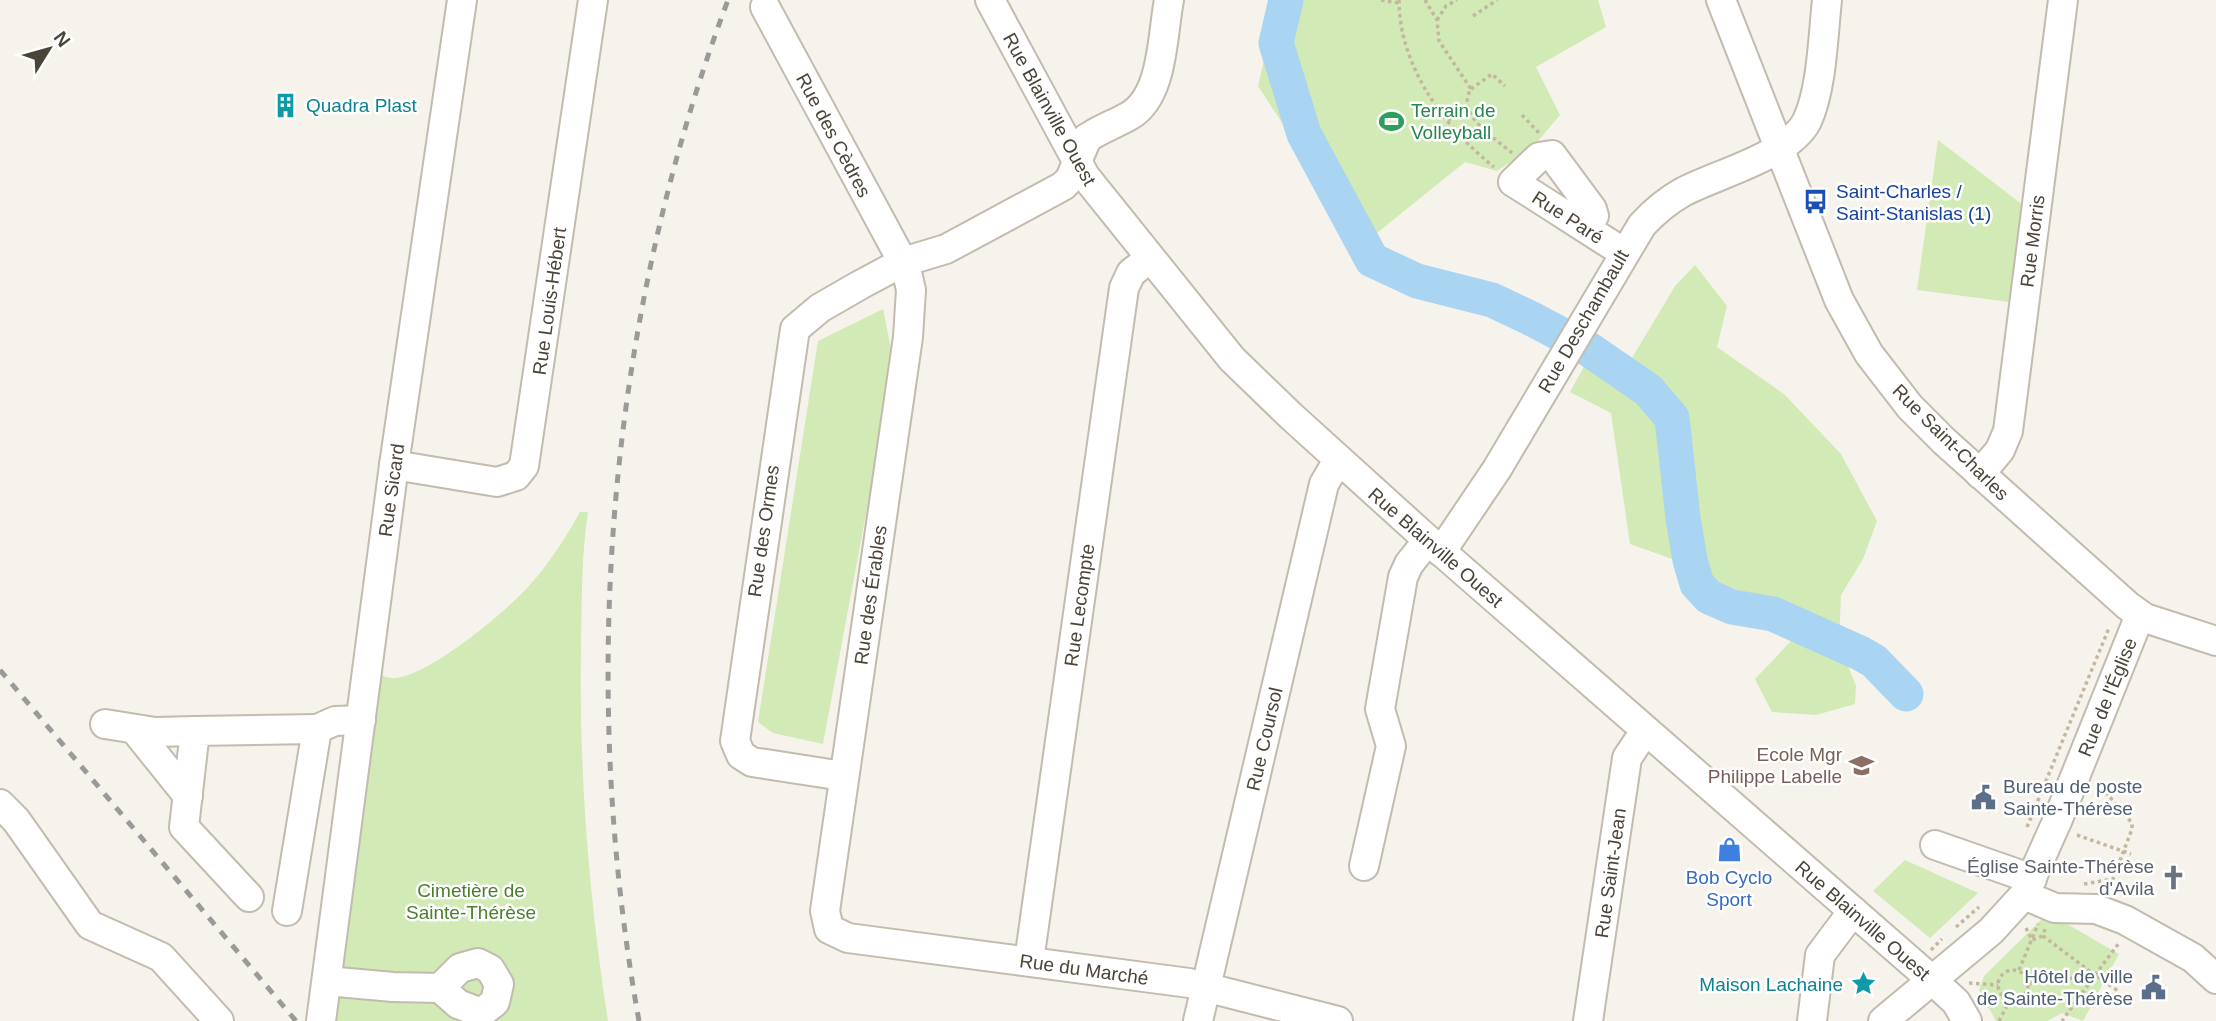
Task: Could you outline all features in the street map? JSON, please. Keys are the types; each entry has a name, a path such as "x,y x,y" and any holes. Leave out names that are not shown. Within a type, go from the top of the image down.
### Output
{"street":[{"name":"Rue Sicard","path":"321,1021 394,465 462,0"},
{"name":"Rue Louis-Hébert","path":"394,465 498,482 516,476 524,466 593,0"},
{"name":"Rue Blainville Ouest","path":"990,0 1078,152 1149,259 1233,359 1338,460 1932,980 1956,1002 1967,1021"},
{"name":"Rue des Ormes","path":"844,776 752,762 736,748 735,735 794,329 820,308 903,262 938,234 1060,168 1131,115 1148,99 1155,78 1169,0"},
{"name":"Rue Saint-Charles","path":"1721,0 1839,300 1859,339 1910,407 2127,621 2216,641"},
{"name":"Rue Deschambault","path":"1364,866 1391,747 1380,709 1403,577 1435,546 1497,469 1623,252 1642,225 1664,204 1779,147 1801,130 1810,113 1827,0"},
{"name":"Rue Morris","path":"1980,474 2000,450 2008,431 2063,0"},
{"name":"Rue des Cèdres","path":"765,7 903,262"},
{"path":"1508,169 1552,155 1592,209 1594,216 1585,228"},
{"name":"Rue Paré","path":"1508,169 1552,218 1585,228 1623,252"},
{"name":"Rue Lecompte","path":"1028,961 1124,288 1131,274 1149,259"},
{"name":"Rue des Érables","path":"828,929 825,911 910,319 911,282 903,262"},
{"name":"Rue Coursol","path":"1198,1021 1324,484 1338,460"},
{"name":"Rue de l'Église","path":"1884,1021 2006,917 2028,887 2127,621"},
{"path":"105,724 135,730 195,732 317,729 335,721 361,720"},
{"path":"287,911 317,729"},
{"path":"135,730 188,796"},
{"name":"Rue Saint-Jean","path":"1588,1021 1627,758 1645,731"},
{"path":"195,732 184,827 215,864 234,879 249,897"},
{"path":"0,804 16,821 89,925 161,957 219,1021"},
{"path":"1935,845 2028,887 2055,908 2087,908 2106,912 2149,932 2204,960 2216,979"},
{"path":"215,864 253,869"},
{"path":"1812,1021 1820,955 1853,911"},
{"name":"Rue du Marché","path":"828,929 851,939 1028,961 1205,988 1338,1021"},
{"path":"327,981 383,987 440,988 469,1010 489,1016 499,984 494,974 484,965 473,963 460,968 440,988"}],"path":[{"path":"1381,0 1399,1 1406,53 1448,120 1508,169"},
{"path":"1425,0 1437,19 1439,41 1471,89"},
{"path":"1437,19 1446,6 1457,0"},
{"path":"1473,16 1497,0"},
{"path":"1505,86 1492,74 1471,89 1467,99 1468,109 1482,124 1508,169"},
{"path":"1448,120 1468,109"},
{"path":"1522,116 1539,132"},
{"name":"Rue de l'Église","path":"2024,834 2106,630 2127,621"},
{"path":"2074,886 2113,879 2132,823 2096,780"},
{"path":"2074,834 2131,854"},
{"path":"1931,947 1986,900"},
{"path":"2019,970 2039,922 2045,929 2043,936"},
{"path":"2027,925 2026,934 2032,940"},
{"path":"2062,1021 2127,933"},
{"path":"2032,940 2043,936"},
{"path":"2043,936 2118,991"},
{"path":"2019,970 2028,984"},
{"path":"2010,1000 2002,995 1998,985 2004,972 2019,970"},
{"path":"2028,984 2095,975"},
{"path":"1969,983 1998,985"},
{"path":"1999,1021 2010,1000 2023,996 2028,984"}],"green space":[{"path":"1278,0 1598,0 1606,27 1536,67 1560,115 1532,148 1497,171 1465,162 1362,245 1258,86"},
{"path":"1938,140 2036,215 2025,304 1917,290"},
{"path":"1695,265 1727,306 1717,347 1784,394 1841,454 1877,521 1863,559 1841,595 1839,643 1856,686 1855,704 1816,715 1772,712 1755,679 1792,640 1756,600 1722,614 1695,594 1672,559 1630,544 1611,413 1570,392 1597,343 1632,358 1675,286"},
{"path":"883,309 894,364 823,744 773,733 758,722 818,341"},
{"name":"Cimetière de Sainte-Thérèse","path":"580,512 588,512 582,615 584,789 595,929 608,1021 332,1021 380,675 393,678 410,674 446,655 485,626 536,578"},
{"path":"1905,860 1978,893 1930,938 1873,891"},
{"path":"2048,913 2119,954 2083,1021 2062,1013 2048,1021 1996,1021 1979,990 1984,976"}],"waterway":[{"path":"1286,0 1276,43 1304,134 1372,260 1417,281 1492,300 1587,348 1648,390 1672,418 1683,518 1697,584 1709,597 1732,607 1773,614 1860,653 1874,661 1906,694"}],"railway":[{"path":"639,1021 620,894 610,764 608,634 615,504 631,375 654,248 687,122 728,0"},
{"path":"0,670 296,1021"}],"place":[{"name":"Quadra Plast","path":"286,105"},
{"name":"Terrain de Volleyball","path":"1391,121"},
{"name":"Saint-Charles / Saint-Stanislas (1)","path":"1816,202"},
{"name":"Ecole Mgr Philippe Labelle","path":"1862,765"},
{"name":"Bureau de poste Sainte-Thérèse","path":"1983,797"},
{"name":"Bob Cyclo Sport","path":"1729,849"},
{"name":"Église Sainte-Thérèse d'Avila","path":"2174,877"},
{"name":"Maison Lachaine","path":"1863,984"},
{"name":"Hôtel de ville de Sainte-Thérèse","path":"2153,987"}]}
